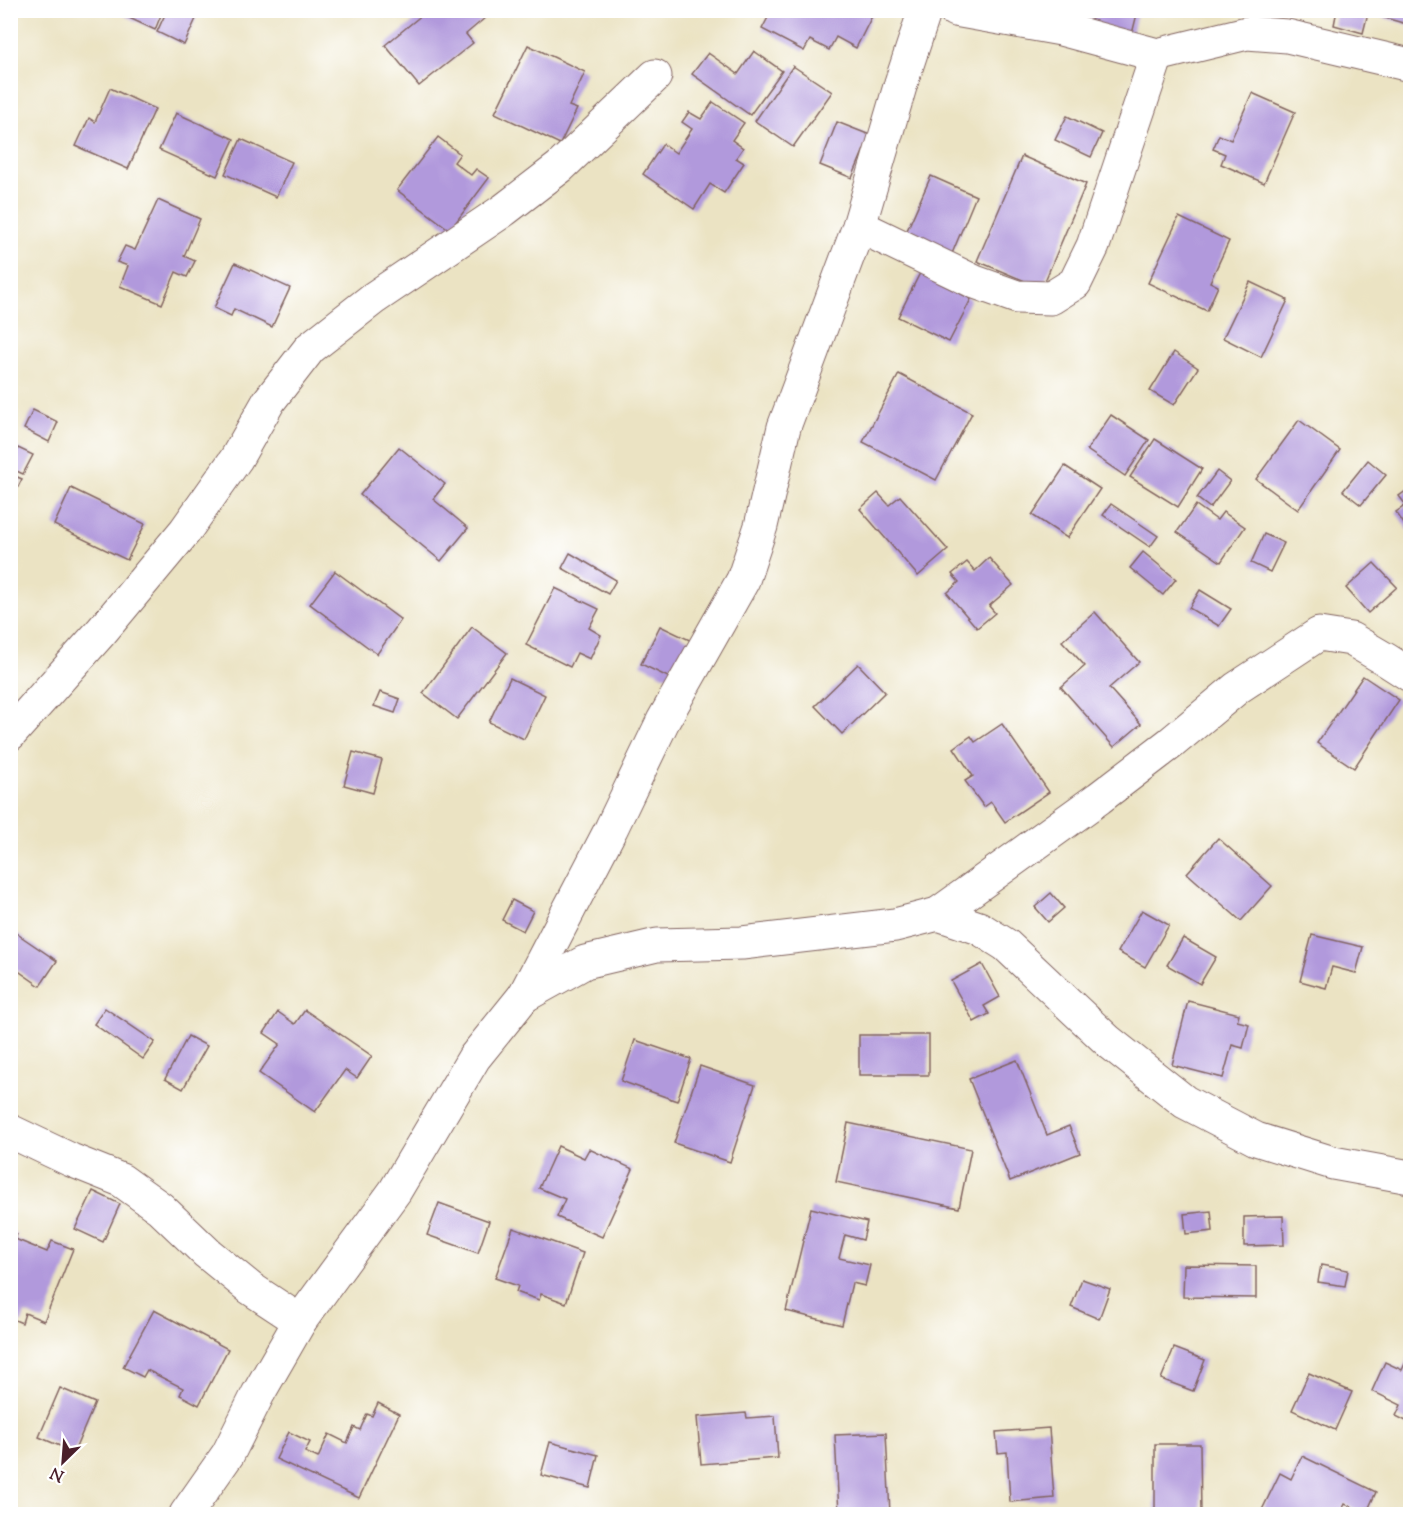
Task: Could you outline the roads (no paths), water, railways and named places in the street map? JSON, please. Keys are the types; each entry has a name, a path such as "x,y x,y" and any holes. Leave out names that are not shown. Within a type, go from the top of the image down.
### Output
{"street":[{"path":"186,1515 228,1454 258,1394 300,1321 395,1191 474,1058 524,996 611,829 663,721 743,580 760,526 784,428 859,226 901,82 925,10"},
{"path":"955,10 1061,29 1157,55 1246,33 1287,36 1410,66"},
{"path":"859,226 975,282 1017,297 1051,298 1075,283 1093,246 1157,55"},
{"path":"10,734 101,632 185,531 236,459 269,401 310,348 374,298 504,210 560,167 655,76"},
{"path":"524,996 585,962 657,945 742,943 896,925 938,914 1144,764 1237,688 1319,634 1351,639 1410,675"},
{"path":"938,914 979,928 1006,945 1108,1041 1185,1102 1256,1139 1333,1162 1410,1177"},
{"path":"10,1131 71,1160 121,1180 160,1208 207,1253 250,1288 300,1321"}]}
